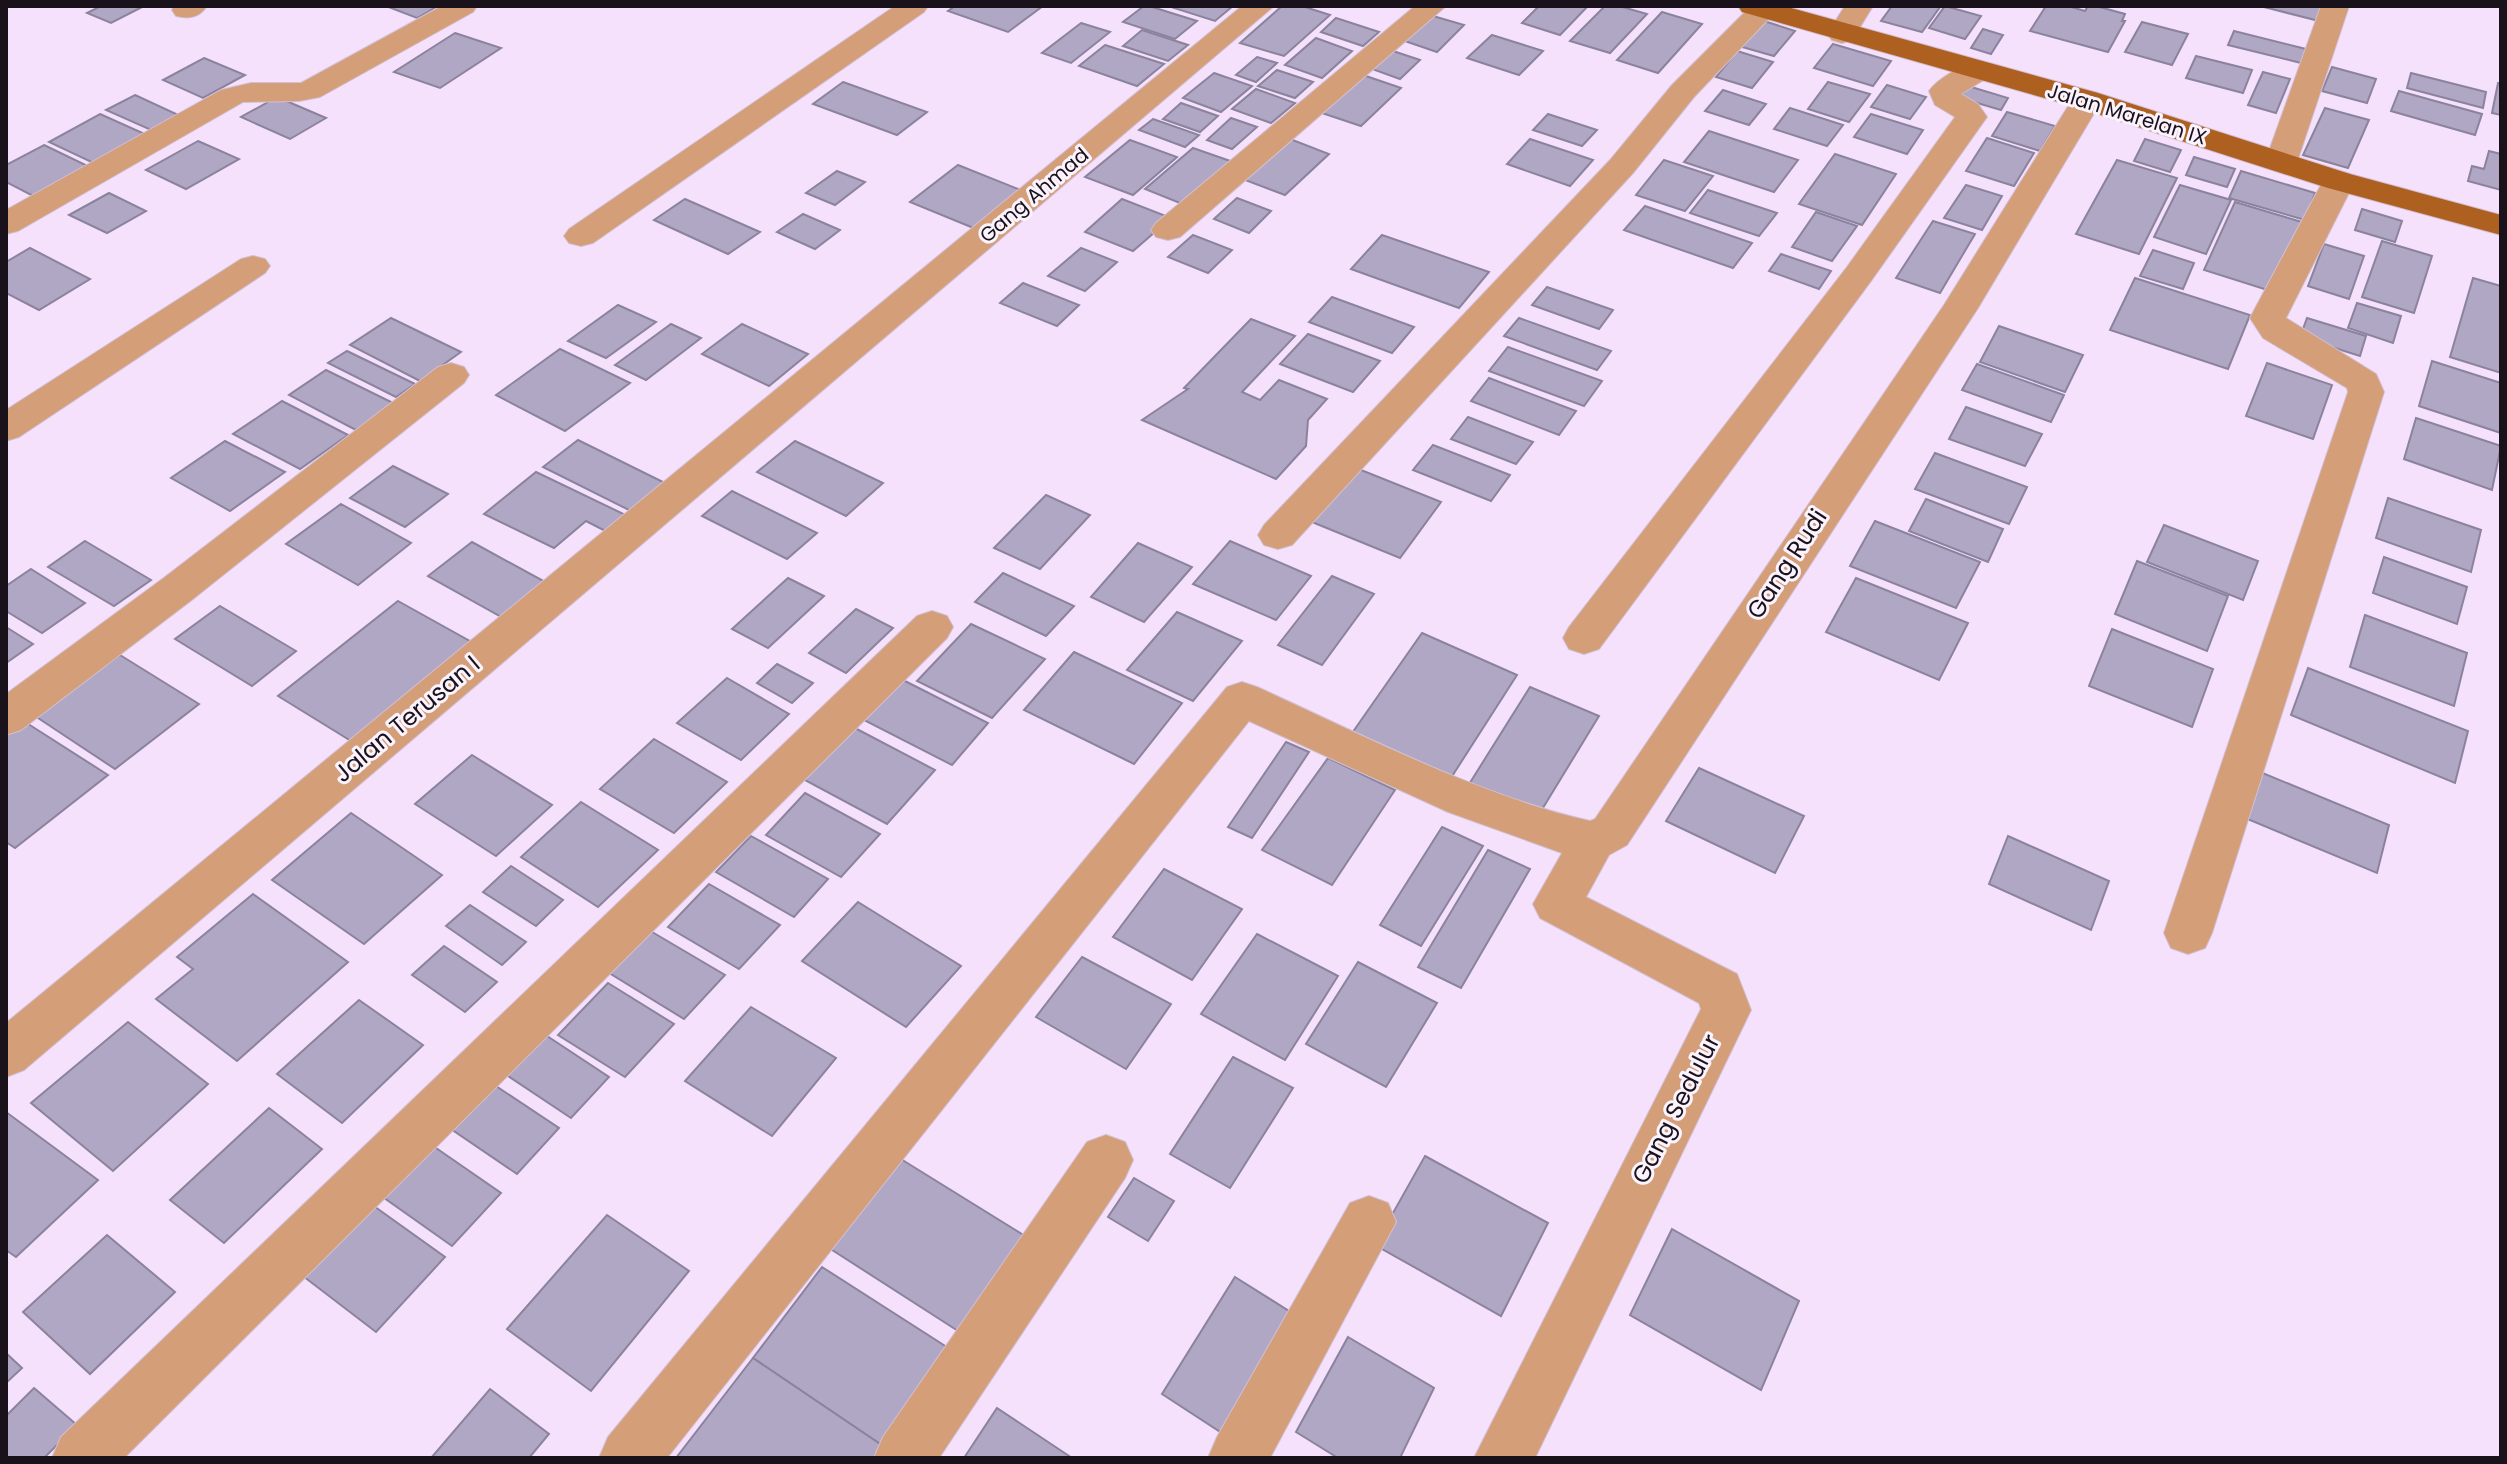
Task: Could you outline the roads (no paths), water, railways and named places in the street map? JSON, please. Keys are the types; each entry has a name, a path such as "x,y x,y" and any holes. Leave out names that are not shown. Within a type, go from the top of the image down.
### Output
{"main road":[{"name":"Jalan Marelan IX","path":"1758,8 1842,34 2087,100 2339,181 2501,225"}],"street":[{"path":"6,224 232,96 246,91 292,94 309,91 463,6"},
{"path":"581,236 914,6"},
{"name":"Gang Ahmad","path":"808,384 1260,6"},
{"path":"1168,230 1432,6"},
{"path":"1842,34 1859,6"},
{"path":"2281,162 2335,6"},
{"path":"1278,535 1622,166 1683,91 1758,8"},
{"path":"1584,638 1859,274 1971,117 1946,98 1944,91 1979,70"},
{"name":"Gang Rudi","path":"1593,841 1611,832 1960,308 2087,100"},
{"path":"2188,933 2366,392 2363,382 2276,330 2268,318 2339,181"},
{"path":"6,428 253,266"},
{"path":"6,718 179,588 451,375"},
{"name":"Jalan Terusan I","path":"6,1054 808,384"},
{"path":"82,1458 932,627"},
{"path":"629,1458 1242,699 1394,770 1545,830 1593,841"},
{"name":"Gang Sedulur","path":"1504,1458 1726,1010 1720,989 1557,904 1593,841"},
{"path":"904,1458 1106,1160"},
{"path":"1238,1458 1369,1222"}]}
